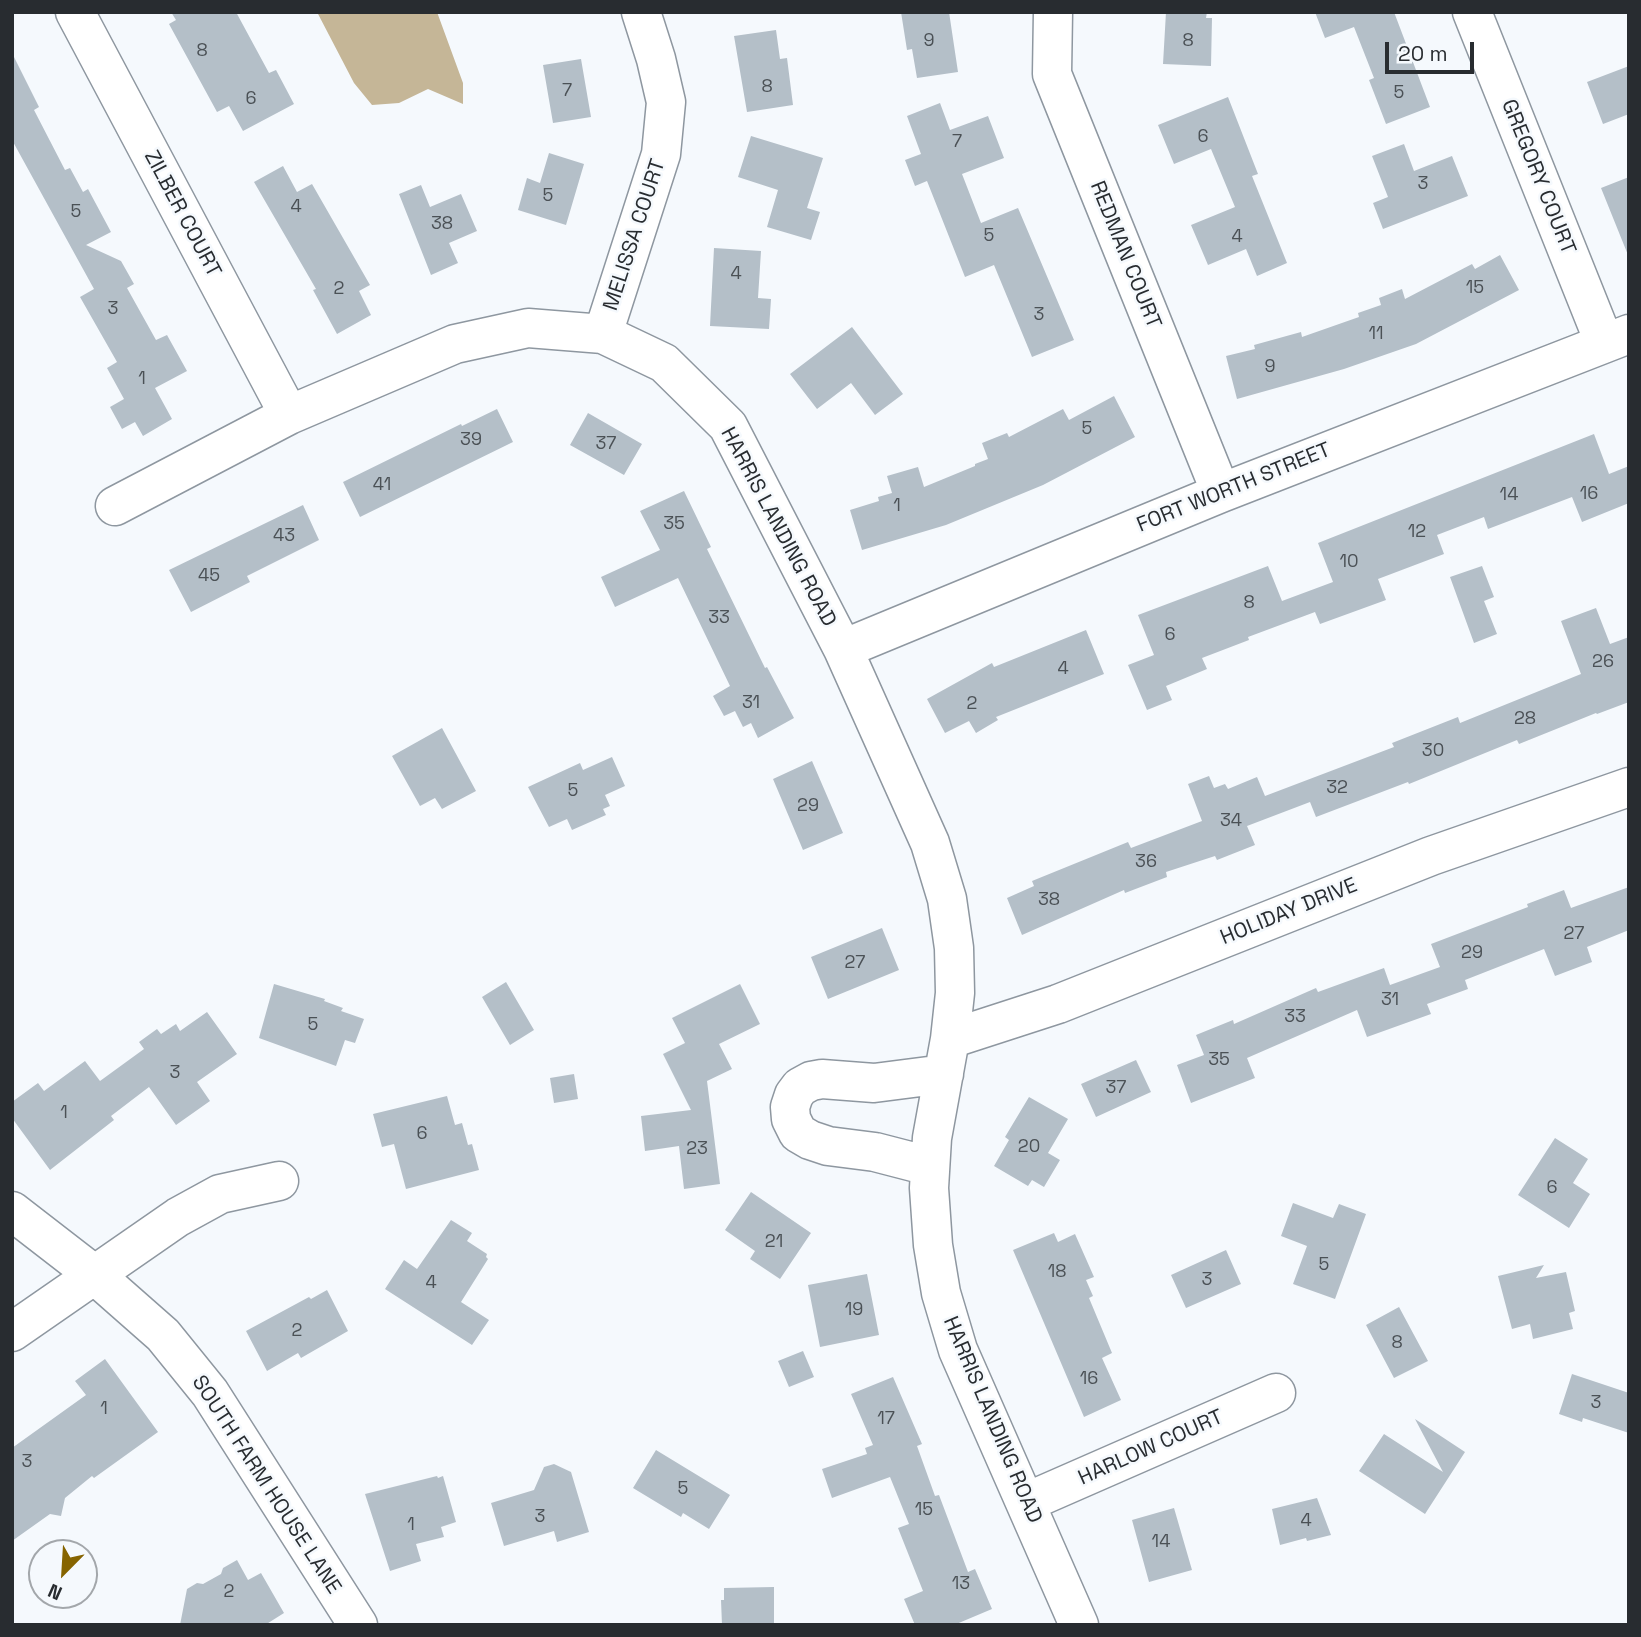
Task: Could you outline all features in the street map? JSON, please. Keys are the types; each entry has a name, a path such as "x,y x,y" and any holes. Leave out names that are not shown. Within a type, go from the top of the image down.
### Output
{"street":[{"name":"ZILBER COURT","path":"75,12 289,415"},
{"name":"MELISSA COURT","path":"603,334 661,154 666,102 641,12"},
{"name":"REDMAN COURT","path":"1053,12 1052,74 1221,493"},
{"name":"GREGORY COURT","path":"1472,12 1616,338"},
{"name":"HARRIS LANDING ROAD","path":"115,506 289,415 456,344 528,328 603,334 664,363 728,426 842,649 930,843 947,899 954,971 947,1057 929,1166 933,1245 941,1293 958,1350 1079,1625"},
{"name":"FORT WORTH STREET","path":"842,649 1221,493 1616,338"},
{"name":"HOLIDAY DRIVE","path":"947,1057 1058,1004 1431,856 1629,787"},
{"path":"929,1166 875,1152 828,1146 810,1140 798,1133 791,1119 790,1107 800,1087 811,1081 822,1079 874,1083 947,1057"},
{"path":"12,1332 178,1217 220,1195 279,1181"},
{"name":"SOUTH FARM HOUSE LANE","path":"12,1211 96,1276 163,1335 210,1393 358,1625"},
{"name":"HARLOW COURT","path":"1027,1502 1276,1394"}],"shaded area":[{"path":"317,12 437,12 463,83 463,104 428,89 399,103 372,105 354,83"}],"building":[{"path":"171,12 236,12 269,73 276,70 294,104 243,131 229,106 217,112 169,24 176,20"},
{"path":"901,12 949,12 958,72 917,78 912,49 907,50"},
{"path":"1166,12 1207,12 1206,18 1212,18 1211,66 1163,64"},
{"path":"1315,12 1394,12 1430,107 1386,124 1369,80 1374,78 1354,27 1325,38"},
{"path":"776,30 780,59 787,58 793,105 747,112 734,36"},
{"path":"12,53 39,107 34,110 65,170 70,168 83,192 88,189 111,232 86,245 121,261 134,284 127,288 156,340 167,335 187,371 155,388 172,419 143,436 135,422 122,429 110,407 124,399 107,368 117,362 80,297 94,289 12,140"},
{"path":"581,59 591,117 553,123 543,65"},
{"path":"1629,66 1629,114 1603,124 1587,82"},
{"path":"1228,97 1258,174 1252,176 1287,263 1257,276 1246,249 1208,265 1191,225 1235,207 1211,149 1174,164 1158,125"},
{"path":"940,103 950,130 988,116 1004,158 962,174 981,223 1018,208 1074,340 1032,357 994,265 965,277 927,181 915,186 905,160 921,154 907,116"},
{"path":"751,136 823,158 807,208 820,212 811,240 767,227 778,190 738,177"},
{"path":"1404,144 1414,171 1452,156 1468,196 1383,229 1373,203 1388,197 1372,156"},
{"path":"549,153 584,164 566,225 518,210 527,178 540,183"},
{"path":"283,166 297,192 312,184 370,285 359,291 371,315 337,334 313,290 316,289 254,182"},
{"path":"1629,177 1629,255 1628,255 1601,188"},
{"path":"421,185 430,207 461,194 477,231 449,243 458,263 431,275 399,194"},
{"path":"714,248 761,251 758,298 771,299 769,329 710,326"},
{"path":"1500,255 1519,290 1416,344 1344,369 1237,399 1226,356 1255,349 1254,345 1301,332 1302,337 1359,317 1358,313 1381,305 1379,298 1402,289 1405,299 1472,264 1475,269"},
{"path":"852,327 903,394 875,415 851,383 817,409 790,374"},
{"path":"1114,396 1135,437 1043,485 946,525 862,550 850,510 879,501 878,497 892,493 887,476 918,467 924,487 988,459 982,443 1007,433 1009,437 1063,409 1069,420"},
{"path":"497,409 513,442 360,517 343,482"},
{"path":"588,413 642,444 624,475 570,445"},
{"path":"1594,434 1609,474 1629,466 1629,503 1582,522 1572,497 1488,529 1484,517 1437,535 1444,554 1378,579 1386,600 1320,624 1315,612 1248,637 1249,640 1202,658 1207,669 1166,686 1172,700 1147,710 1128,665 1154,655 1138,615 1268,566 1282,601 1333,582 1318,543"},
{"path":"684,491 711,547 707,549 765,668 767,667 794,718 758,738 751,723 743,727 735,711 724,716 713,696 730,686 678,578 615,607 601,577 660,550 640,511"},
{"path":"303,505 319,540 247,576 250,582 191,612 169,570"},
{"path":"1482,566 1494,597 1484,601 1497,634 1474,643 1450,577"},
{"path":"1596,608 1610,644 1629,637 1629,702 1519,744 1517,740 1409,784 1408,782 1316,817 1310,802 1247,826 1255,845 1217,860 1215,856 1166,872 1167,877 1125,893 1124,890 1022,935 1007,898 1034,886 1032,881 1128,842 1131,848 1202,821 1188,784 1209,776 1214,788 1225,784 1228,789 1257,777 1265,796 1394,747 1392,743 1458,717 1460,723 1581,674 1561,621"},
{"path":"1086,630 1104,674 996,717 998,720 976,733 969,721 945,733 927,699 992,663 994,667"},
{"path":"442,728 476,791 442,809 435,798 420,806 392,756"},
{"path":"612,757 625,786 605,795 610,806 603,809 606,815 572,830 567,819 549,827 528,787 580,763 583,770"},
{"path":"812,761 843,833 803,850 773,779"},
{"path":"1629,887 1629,930 1587,947 1592,962 1555,976 1544,949 1465,980 1468,989 1427,1004 1431,1014 1367,1037 1357,1010 1247,1058 1255,1078 1191,1103 1177,1065 1204,1055 1196,1035 1233,1020 1234,1024 1316,988 1318,992 1384,968 1390,985 1440,967 1431,944 1528,907 1527,904 1564,890 1571,908"},
{"path":"882,928 899,970 828,999 811,957"},
{"path":"506,982 534,1030 510,1045 482,997"},
{"path":"274,984 325,999 324,1001 343,1008 341,1011 364,1019 355,1043 345,1040 336,1066 259,1038"},
{"path":"740,984 760,1024 719,1044 732,1069 707,1081 720,1184 684,1189 679,1146 645,1151 641,1116 691,1110 663,1054 685,1043 672,1018"},
{"path":"207,1012 237,1054 197,1082 210,1101 176,1125 149,1087 111,1116 114,1120 50,1170 12,1118 12,1102 38,1083 44,1091 85,1061 100,1081 144,1049 139,1042 157,1029 161,1034 176,1024 180,1031"},
{"path":"1136,1060 1151,1092 1096,1117 1081,1084"},
{"path":"574,1074 578,1099 554,1103 550,1078"},
{"path":"447,1096 455,1125 462,1123 468,1145 472,1144 479,1170 406,1189 394,1144 382,1147 373,1114"},
{"path":"1029,1097 1068,1119 1048,1153 1060,1160 1044,1187 1032,1180 1028,1186 994,1166 1009,1140 1005,1137"},
{"path":"1555,1138 1588,1159 1573,1183 1590,1194 1569,1228 1518,1195"},
{"path":"751,1192 811,1233 780,1279 750,1259 755,1251 725,1230"},
{"path":"1293,1203 1333,1218 1339,1204 1366,1214 1335,1299 1293,1284 1307,1246 1281,1236"},
{"path":"451,1220 472,1233 467,1241 487,1254 488,1259 461,1302 489,1320 472,1345 385,1289 404,1260 417,1269"},
{"path":"1054,1233 1058,1242 1075,1234 1094,1277 1086,1280 1093,1296 1089,1298 1112,1353 1102,1358 1121,1400 1084,1417 1013,1250"},
{"path":"1226,1250 1241,1284 1186,1308 1171,1275"},
{"path":"1544,1265 1536,1278 1566,1272 1575,1311 1569,1313 1573,1329 1533,1339 1530,1324 1512,1329 1498,1276"},
{"path":"867,1274 879,1335 820,1347 808,1285"},
{"path":"327,1290 348,1331 301,1358 298,1353 267,1371 246,1331"},
{"path":"1399,1307 1428,1361 1394,1378 1366,1325"},
{"path":"803,1351 814,1377 789,1387 778,1361"},
{"path":"105,1359 158,1432 94,1478 92,1476 65,1498 61,1516 50,1514 12,1541 12,1448 86,1395 75,1381"},
{"path":"1572,1374 1629,1393 1629,1433 1583,1418 1582,1422 1559,1414"},
{"path":"893,1377 922,1444 917,1446 935,1496 939,1495 968,1572 975,1569 992,1609 954,1625 915,1625 904,1599 923,1591 898,1528 909,1524 890,1477 832,1498 822,1469 867,1454 865,1448 873,1445 851,1394"},
{"path":"1415,1419 1465,1452 1425,1514 1359,1471 1384,1434 1443,1472"},
{"path":"656,1450 730,1495 709,1529 683,1513 681,1517 633,1488"},
{"path":"554,1464 571,1472 589,1532 557,1542 554,1531 504,1546 491,1503 534,1490 544,1467"},
{"path":"443,1476 456,1522 441,1527 444,1537 416,1544 421,1561 390,1571 365,1494"},
{"path":"1317,1498 1331,1535 1280,1545 1272,1509"},
{"path":"1174,1508 1192,1570 1149,1582 1132,1520"},
{"path":"237,1560 248,1580 261,1573 284,1613 265,1625 180,1625 187,1589 221,1574 223,1568"},
{"path":"774,1587 774,1625 722,1625 721,1600 724,1600 724,1588"}]}
